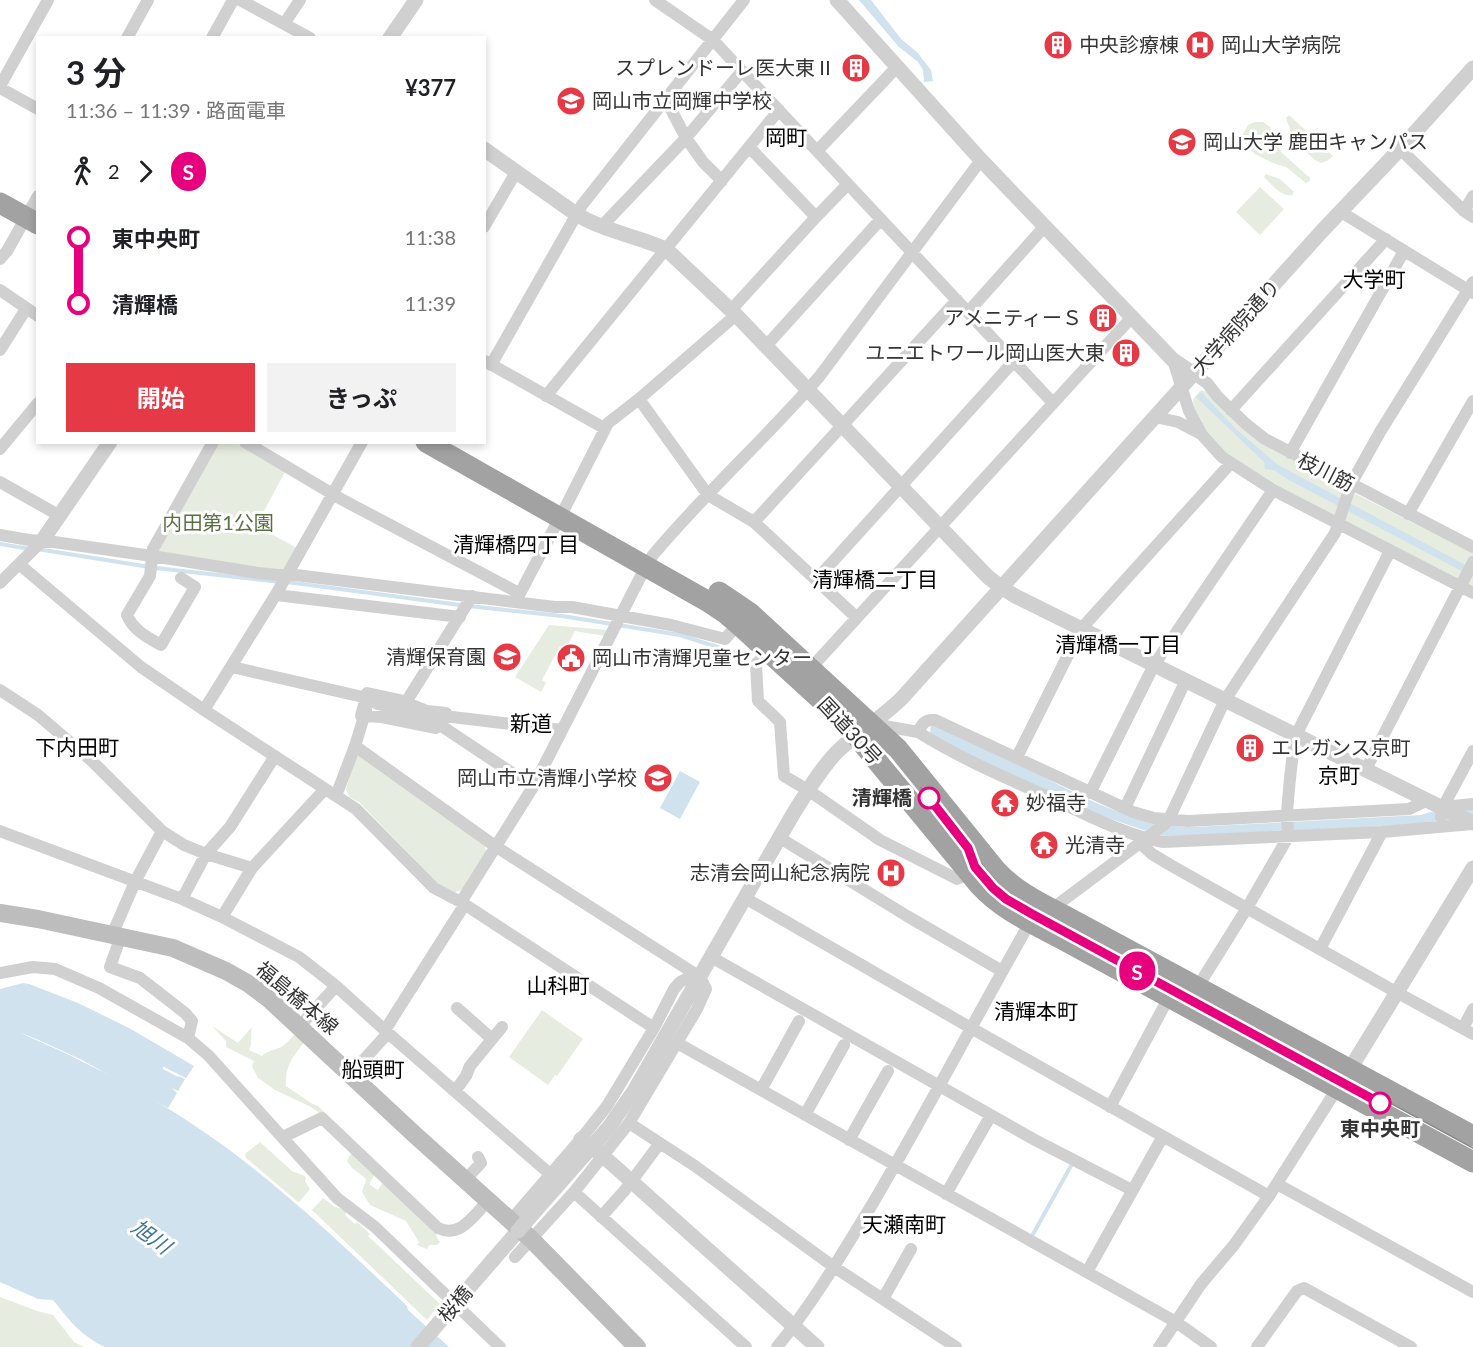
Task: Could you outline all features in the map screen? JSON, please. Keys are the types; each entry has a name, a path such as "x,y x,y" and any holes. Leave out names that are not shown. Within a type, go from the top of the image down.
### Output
{"highway":[{"path":"0,187 34,210"},
{"path":"0,203 34,210"},
{"name":"国道30号","path":"430,444 563,512 650,561 734,602 750,613 811,668 865,730 969,873 994,901 1473,1162"},
{"name":"国道30号","path":"457,444 563,512"},
{"name":"国道30号","path":"650,561 725,613 837,714 898,749 1004,878 1020,892 1473,1136"}],"main road":[{"name":"福島橋本線","path":"0,914 38,919 173,948 226,971 258,991 520,1230 637,1347"}],"street":[{"path":"36,108 0,87 48,0"},
{"path":"128,36 148,0"},
{"path":"213,36 233,0"},
{"path":"240,0 302,36"},
{"path":"284,24 300,0"},
{"path":"391,36 416,0"},
{"path":"655,0 712,40 1053,403"},
{"path":"604,428 488,363 582,205 744,0"},
{"path":"837,0 981,160 1173,360 1194,374"},
{"path":"817,151 897,68"},
{"name":"大学病院通り","path":"746,898 808,790 837,752 902,698 1322,231 1473,68"},
{"path":"602,227 686,138 742,71"},
{"path":"666,100 686,138 703,162 722,181"},
{"path":"546,396 779,110"},
{"path":"749,147 816,217"},
{"path":"1400,149 1468,214 1473,196"},
{"path":"486,150 591,223 666,249 734,312 988,577 1001,587 1081,629 1428,800 1443,815 1471,822"},
{"path":"350,1075 386,1032 495,846 533,787 650,561 708,495 819,377 981,160"},
{"path":"486,224 516,172"},
{"path":"517,597 608,423 639,399 734,312 816,217 848,184"},
{"path":"0,259 34,210"},
{"path":"777,1347 834,1267 895,1165 1024,931 1167,821 1225,700 1335,533 1351,484 1380,432 1471,288 1404,251 1341,212"},
{"path":"766,346 881,219"},
{"path":"968,312 1045,226"},
{"path":"1232,410 1386,240"},
{"path":"1290,453 1404,251"},
{"path":"0,290 36,315"},
{"path":"754,522 957,300"},
{"path":"0,350 26,309"},
{"path":"811,668 1132,316"},
{"path":"1173,360 1189,411 1202,435 1230,464 1338,525 1390,551 1463,582 1473,593"},
{"path":"816,580 1014,361"},
{"name":"枝川筋","path":"1194,374 1207,383 1218,397 1264,439 1473,547"},
{"path":"639,399 708,495 754,522 857,618"},
{"path":"1408,514 1473,401"},
{"path":"0,449 36,405"},
{"path":"1155,417 1178,422 1202,435"},
{"path":"0,583 38,546 109,444"},
{"path":"181,578 195,587 160,645 140,633 127,615 150,576 153,549 212,444"},
{"path":"248,444 517,597 555,607 572,607 617,622 671,625 725,639 738,624"},
{"path":"204,710 277,593 361,444"},
{"path":"1017,757 1081,629 1230,464"},
{"path":"0,482 60,516"},
{"path":"1090,792 1154,664 1273,490"},
{"path":"0,535 29,540 38,546 152,562 286,577 296,574 466,607"},
{"path":"1197,988 1288,835 1287,818 1296,735 1390,551"},
{"path":"1366,769 1473,563"},
{"path":"20,565 141,667 356,809 434,888 463,903 654,1028"},
{"path":"277,593 466,607 517,597"},
{"path":"404,706 466,607"},
{"path":"769,651 756,664 758,701 780,722 784,776 880,840 957,879 969,873"},
{"path":"232,667 367,699 378,704 446,713 436,728 381,717 364,716"},
{"path":"1125,808 1186,680"},
{"path":"0,690 38,715 92,761 162,831 184,845 252,868"},
{"path":"336,796 355,746 367,699"},
{"path":"404,706 442,721 533,787"},
{"path":"918,732 924,722 934,720 1125,808 1167,821 1287,818 1409,809 1428,800"},
{"path":"442,721 562,730"},
{"path":"865,730 918,732 1004,777 1110,825 1146,839 1163,842 1382,831 1443,815 1473,804"},
{"path":"355,746 495,846 700,977 706,989 697,1009 629,1123 574,1192 520,1230"},
{"path":"1443,815 1473,751"},
{"path":"182,899 206,854 230,827 275,756"},
{"path":"222,917 252,868 325,789"},
{"path":"0,831 182,899 299,957 336,986 550,1173"},
{"path":"162,831 135,882 116,936 110,967 140,978 185,1013 192,1021 188,1038"},
{"path":"1320,949 1382,831"},
{"path":"780,838 878,899 1002,971"},
{"path":"1146,839 1152,854 1162,860 1468,1031 1473,1009"},
{"path":"1159,1347 1201,1284 1234,1245 1277,1184 1473,868"},
{"path":"746,898 1269,1196"},
{"name":"桜橋","path":"418,1347 520,1230 589,1143 609,1127 634,1091 746,898"},
{"path":"711,957 1035,1140 1132,1190"},
{"path":"0,973 33,967 55,969 99,988 188,1038 208,1055 337,1198 375,1227 500,1347"},
{"path":"515,1257 520,1230 550,1173 589,1143 607,1106 654,1028 674,988 687,979 700,977"},
{"path":"299,1028 336,986"},
{"path":"1110,1107 1169,997"},
{"path":"456,1008 492,1039"},
{"path":"761,1090 799,1021"},
{"path":"454,1090 466,1076 470,1066 502,1027"},
{"path":"677,1043 1176,1322 1211,1347"},
{"path":"805,1115 844,1045"},
{"path":"849,1140 888,1071"},
{"path":"946,1194 991,1114"},
{"path":"283,1137 322,1118 438,1228 445,1231 462,1228 488,1201"},
{"path":"629,1123 742,1200 834,1267 956,1347"},
{"path":"1087,1272 1163,1136"},
{"path":"589,1143 818,1347"},
{"path":"601,1217 625,1190 660,1143"},
{"path":"465,1180 481,1163 478,1157"},
{"path":"1277,1184 1473,1292"},
{"path":"574,1192 746,1347"},
{"path":"883,1299 911,1249"},
{"path":"1257,1347 1297,1291 1304,1288 1411,1347"}],"green space":[{"path":"1289,115 1333,156 1321,163 1294,141 1286,118"},
{"path":"1263,122 1270,127 1282,153 1310,178 1310,181 1306,183 1286,167 1255,154 1247,147 1242,136 1248,125"},
{"path":"1266,174 1280,179 1294,192 1292,195 1277,190 1264,177"},
{"path":"1260,187 1284,209 1260,235 1236,212"},
{"path":"1201,390 1207,392 1293,459 1354,493 1473,553 1473,588 1276,486 1236,460 1210,437 1194,413 1193,399"},
{"name":"内田第1公園","path":"216,444 238,444 285,472 256,526 297,548 285,568 276,571 159,554 158,550"},
{"path":"549,625 608,630 605,636 575,631 567,646 560,646 542,680 546,683 541,692 515,677"},
{"path":"360,755 485,843 486,852 462,890 455,892 437,883 359,802 349,797 346,789 356,757"},
{"path":"542,1010 583,1039 548,1085 509,1057"},
{"path":"212,1026 238,1043 252,1027 249,1050 262,1056 282,1046 296,1032 305,1041 288,1067 286,1086 318,1106 343,1130 311,1107 275,1090 258,1078 252,1066 254,1061 226,1047 226,1041"},
{"path":"260,1142 292,1171 305,1176 310,1189 300,1201 298,1202 246,1158 246,1153"},
{"path":"352,1154 375,1174 370,1185 378,1190 383,1182 437,1234 440,1242 437,1245 429,1245 427,1249 417,1245 419,1242 406,1221 370,1205 362,1192 366,1180 347,1161"},
{"path":"323,1198 347,1212 345,1215 370,1234 368,1236 440,1304 427,1320 312,1210"},
{"path":"0,1297 53,1315 74,1342 84,1347 0,1347"}],"water":[{"path":"859,0 871,0 901,39 917,52 931,70 933,81 924,82 923,70 918,62 898,46"},
{"path":"1201,392 1236,429 1278,465 1473,569 1473,577 1274,470 1265,469 1264,462 1196,397"},
{"path":"931,724 1102,805 1124,814 1170,825 1194,827 1421,815 1473,808 1473,820 1281,833 1161,836 1102,816 1007,774 930,734"},
{"path":"680,771 700,782 680,819 660,808"},
{"name":"旭川","path":"23,983 78,1003 129,1028 194,1066 186,1078 163,1067 185,1079 178,1091 172,1088 177,1093 168,1108 157,1102 234,1153 260,1174 310,1216 449,1347 105,1347 82,1332 53,1300 38,1299 0,1282 0,989","holes":["19,1032 82,1060 111,1076 66,1053"]}],"waterway":[{"path":"0,544 30,549"},
{"path":"37,549 156,568 280,582"},
{"path":"287,582 562,616 680,635 742,655"},
{"path":"1032,1236 1072,1164"}],"tram line":[{"path":"921,788 999,885 1010,894 1044,915 1473,1148"},
{"name":"S","path":"929,798 968,848 975,867 1006,899 1380,1103"}],"place":[{"name":"中央診療棟","path":"1058,45"},
{"name":"岡山大学病院","path":"1200,45"},
{"name":"スプレンドーレ医大東Ⅱ","path":"856,68"},
{"name":"岡山市立岡輝中学校","path":"571,101"},
{"name":"岡山大学 鹿田キャンパス","path":"1182,142"},
{"name":"アメニティーＳ","path":"1103,318"},
{"name":"ユニエトワール岡山医大東","path":"1126,353"},
{"name":"清輝保育園","path":"507,657"},
{"name":"岡山市清輝児童センター","path":"571,658"},
{"name":"エレガンス京町","path":"1250,748"},
{"name":"岡山市立清輝小学校","path":"658,778"},
{"name":"清輝橋","path":"929,798"},
{"name":"妙福寺","path":"1005,803"},
{"name":"光清寺","path":"1044,845"},
{"name":"志清会岡山紀念病院","path":"891,873"},
{"name":"東中央町","path":"1380,1103"}],"district":[{"name":"岡町","path":"786,138"},
{"name":"大学町","path":"1374,280"},
{"name":"清輝橋四丁目","path":"516,545"},
{"name":"清輝橋二丁目","path":"875,580"},
{"name":"清輝橋一丁目","path":"1118,645"},
{"name":"新道","path":"531,724"},
{"name":"下内田町","path":"77,748"},
{"name":"京町","path":"1339,776"},
{"name":"山科町","path":"558,986"},
{"name":"清輝本町","path":"1036,1012"},
{"name":"船頭町","path":"373,1070"},
{"name":"天瀬南町","path":"904,1225"}]}
